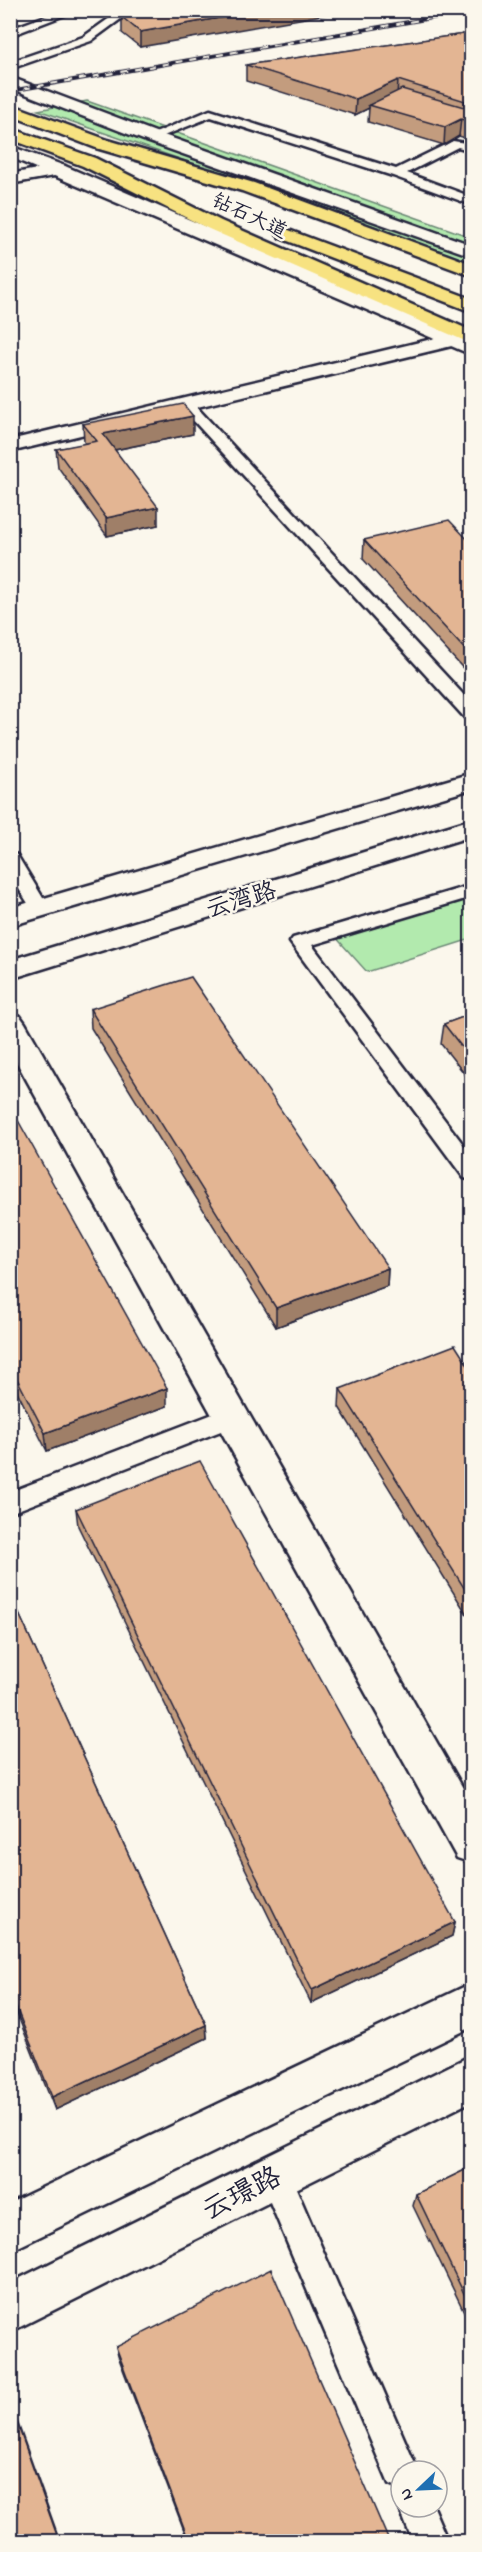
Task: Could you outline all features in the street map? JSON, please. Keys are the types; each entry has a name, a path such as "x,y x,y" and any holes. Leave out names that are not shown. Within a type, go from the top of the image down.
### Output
{"highway":[{"path":"10,109 471,280"},
{"name":"钻石大道","path":"10,133 89,162 215,225 465,342"},
{"path":"89,162 248,220"},
{"path":"194,199 353,275 471,327"},
{"path":"270,228 471,306"}],"street":[{"path":"13,83 152,137 471,251"},
{"path":"13,83 102,144"},
{"path":"10,143 89,162"},
{"path":"10,151 465,342"},
{"path":"10,179 59,170"},
{"path":"10,446 465,342"},
{"name":"云湾路","path":"10,917 464,782"},
{"name":"云湾路","path":"10,970 471,827"},
{"path":"10,1023 19,1060 231,1418 471,1844"},
{"path":"10,2228 471,2004"},
{"name":"云璟路","path":"10,2308 471,2077"}],"lane":[{"path":"19,38 73,10"},
{"path":"10,66 87,39 128,10"},
{"path":"19,38 53,51"},
{"path":"152,137 210,113 398,173 471,201"},
{"path":"398,173 457,143 471,148"},
{"path":"186,404 471,715"},
{"path":"10,859 40,908"},
{"path":"471,891 300,942 471,1172"},
{"path":"10,1503 231,1418"},
{"path":"275,2176 395,2459"},
{"path":"421,2519 431,2541"}],"green space":[{"path":"87,101 471,237 471,265 382,229 38,110"},
{"path":"471,891 471,939 367,972 332,933"}],"building":[{"path":"168,10 264,10 140,32 122,17"},
{"path":"471,33 471,96 465,101 398,80 356,99 246,65"},
{"path":"402,89 471,109 471,122 461,119 445,127 369,105"},
{"path":"183,404 193,416 103,434 158,507 106,518 56,449 97,441 83,424"},
{"path":"449,520 471,543 471,656 364,540"},
{"path":"191,977 388,1268 276,1308 90,1009"},
{"path":"471,1014 471,1059 444,1024"},
{"path":"10,1106 167,1388 45,1433 10,1365"},
{"path":"455,1345 471,1370 471,1599 340,1389"},
{"path":"200,1461 455,1922 312,1990 76,1509"},
{"path":"10,1594 206,2025 52,2097 10,1992"},
{"path":"471,2167 471,2308 416,2194"},
{"path":"271,2269 389,2541 189,2541 116,2347"},
{"path":"12,2409 59,2541 10,2541 10,2410"}],"railway":[{"path":"10,91 472,11"}]}
